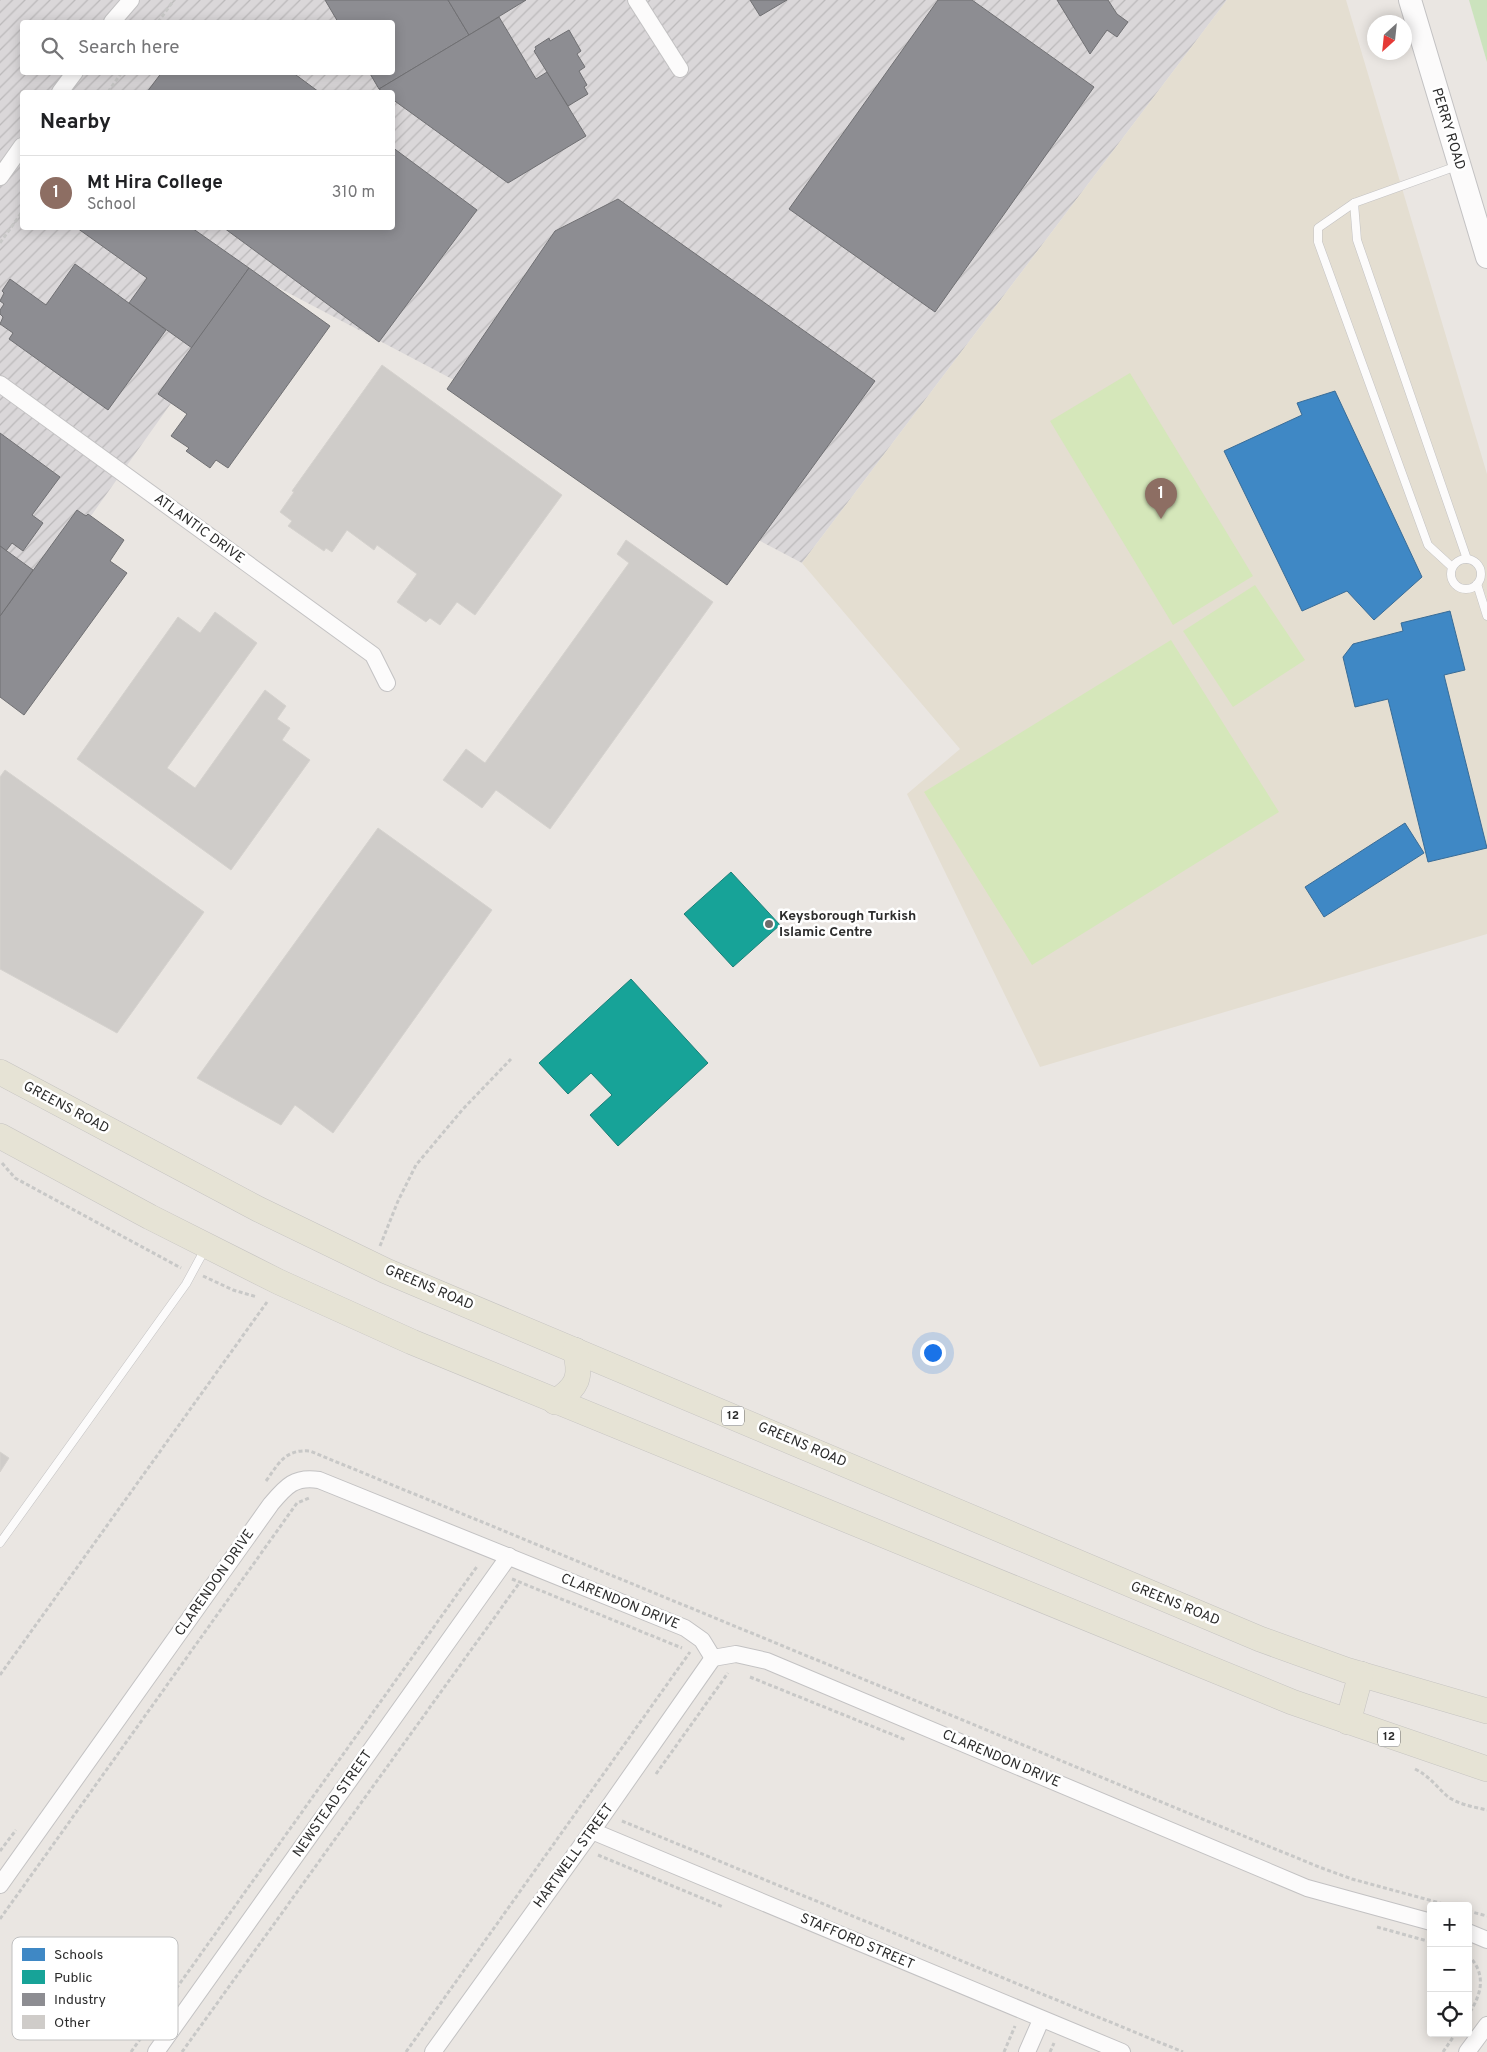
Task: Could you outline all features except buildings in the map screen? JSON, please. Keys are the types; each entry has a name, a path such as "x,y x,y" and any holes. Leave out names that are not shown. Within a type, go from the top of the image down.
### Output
{"main road":[{"name":"PERRY ROAD","path":"1410,0 1487,258"},
{"name":"GREENS ROAD","path":"0,1072 258,1209 386,1271 1260,1639 1361,1674 1487,1711"},
{"name":"12","path":"0,1136 207,1246 349,1315 555,1402 1265,1691 1348,1722 1487,1769"},
{"path":"555,1402 570,1392 576,1383 578,1374 575,1350"},
{"path":"1348,1722 1361,1674"}],"street":[{"path":"114,20 131,0"},
{"path":"636,0 680,69"},
{"path":"62,90 73,75"},
{"path":"0,177 20,149"},
{"name":"ATLANTIC DRIVE","path":"0,384 373,655 387,683"},
{"name":"CLARENDON DRIVE","path":"0,1885 271,1504 282,1491 305,1477 319,1480 685,1628 702,1640 712,1658 736,1654 767,1661 1307,1888 1427,1921"},
{"name":"NEWSTEAD STREET","path":"178,2021 509,1556"},
{"name":"HARTWELL STREET","path":"433,2052 592,1831 712,1658"},
{"name":"STAFFORD STREET","path":"592,1831 1041,2020 1122,2052"},
{"path":"1472,1934 1487,1940"},
{"path":"1027,2052 1041,2020"},
{"path":"1467,2052 1487,2025"},
{"name":"NEWSTEAD STREET","path":"156,2052 165,2040"}],"lane":[{"path":"1452,567 1428,545 1318,242 1318,228 1354,203 1459,165"},
{"path":"1354,203 1358,240 1467,559"},
{"path":"1467,559 1484,569 1477,584 1464,589 1456,585 1451,576 1452,567 1460,560 1467,559"},
{"path":"1477,584 1487,616"},
{"path":"0,1542 186,1284 207,1246"}],"path":[{"path":"159,20 174,0"},
{"path":"109,90 120,75"},
{"path":"0,243 20,215"},
{"path":"380,1247 398,1201 416,1164 463,1109 510,1059"},
{"path":"0,1675 267,1302"},
{"path":"262,1486 282,1459 295,1451 310,1451 1319,1866 1352,1879 1436,1902"},
{"path":"178,1986 478,1565"},
{"path":"182,2052 520,1582"},
{"path":"406,2052 690,1652"},
{"path":"622,1821 1183,2052"},
{"path":"0,1851 17,1827"},
{"path":"1472,1912 1487,1916"},
{"path":"1472,1959 1478,1964 1482,1977 1480,1991 1472,2007"},
{"path":"1004,2052 1015,2026"},
{"path":"1443,2052 1453,2037"},
{"path":"131,2052 140,2040"},
{"path":"1050,2052 1054,2043"}],"shaded area":[{"path":"0,0 1227,0 802,563 260,278 0,644"},
{"path":"1227,0 1346,0 1487,474 1487,934 1040,1067 907,794 960,749 802,563"}],"green space":[{"path":"1469,0 1487,0 1487,62"},
{"path":"1130,373 1253,576 1173,625 1050,421"},
{"path":"1255,585 1305,660 1233,707 1183,631"},
{"path":"1171,640 1279,812 1032,965 924,792"}],"place":[{"name":"Mt Hira College","path":"1161,519"},
{"name":"Keysborough Turkish Islamic Centre","path":"769,924"}]}
